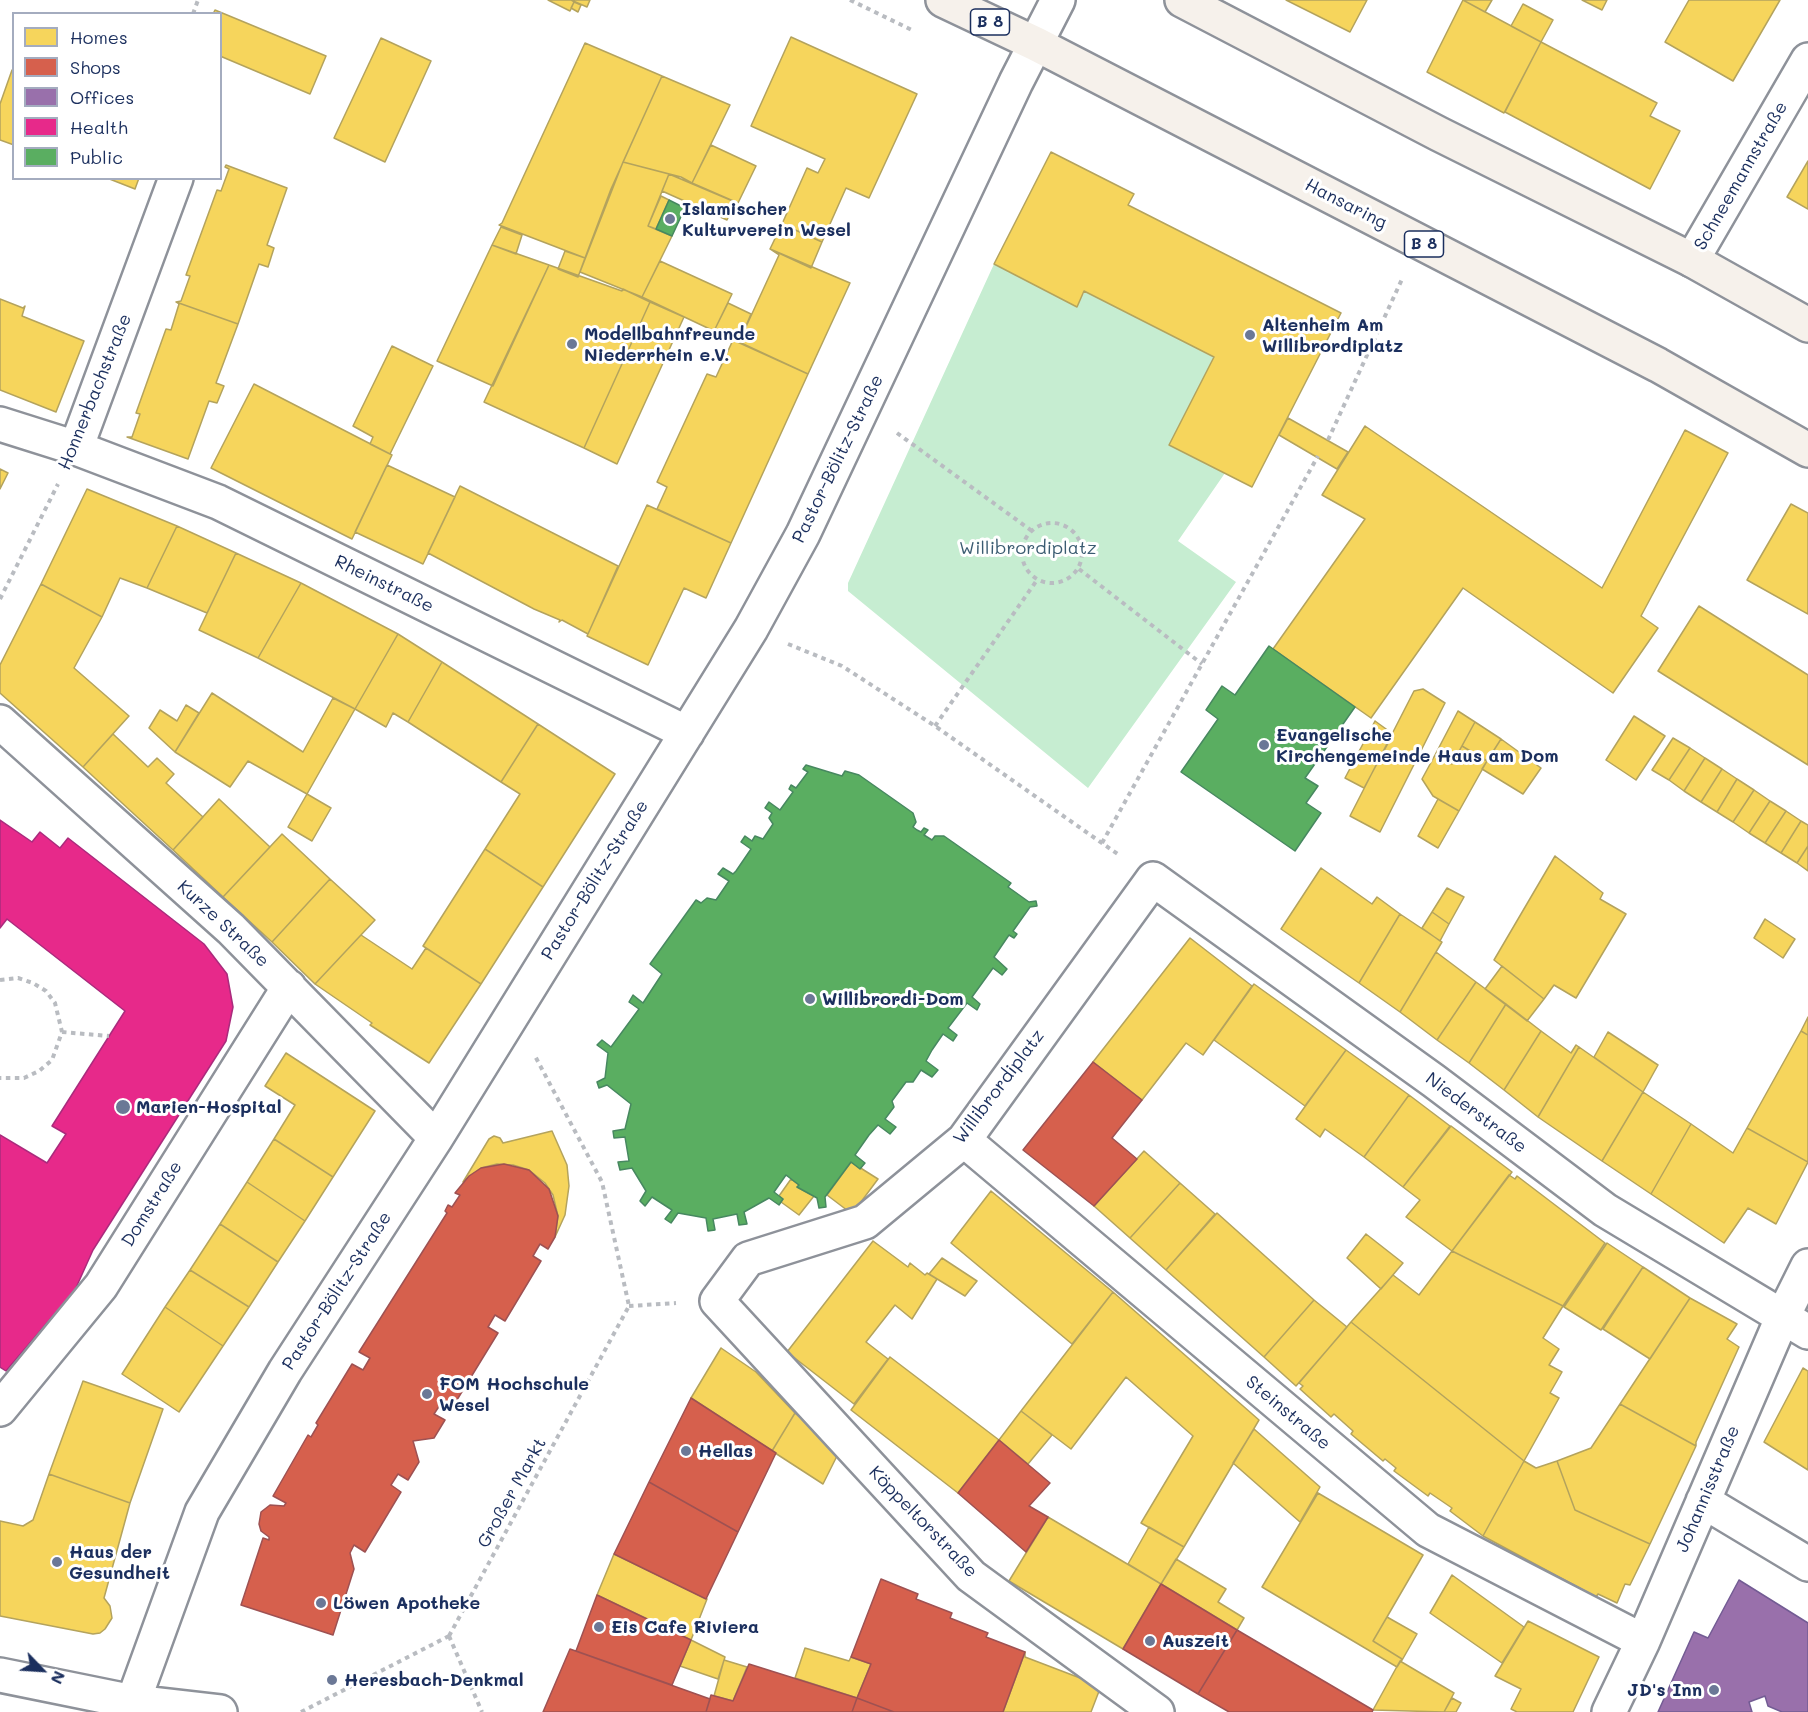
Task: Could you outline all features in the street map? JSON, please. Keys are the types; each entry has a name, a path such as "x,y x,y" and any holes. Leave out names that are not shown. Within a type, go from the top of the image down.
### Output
{"main road":[{"name":"Hansaring","path":"943,0 1036,44 1658,365 1808,450"},
{"path":"1182,0 1439,134 1692,260 1808,325"}],"street":[{"name":"Pastor-Bölitz-Straße","path":"134,1707 202,1512 285,1371 436,1138 751,629 803,534 1058,0"},
{"name":"Schneemannstraße","path":"1692,260 1808,60"},
{"name":"Honnerbachstraße","path":"76,448 175,180"},
{"name":"Rheinstraße","path":"0,424 76,448 218,502 687,733"},
{"name":"Kurze Straße","path":"0,722 231,929 436,1138"},
{"name":"Willibrordiplatz","path":"717,1301 748,1259 865,1222 964,1140 1153,879"},
{"name":"Niederstraße","path":"1153,879 1434,1081 1605,1210 1795,1324"},
{"name":"Domstraße","path":"0,1409 101,1286 289,987"},
{"name":"Steinstraße","path":"964,1140 1428,1530 1643,1641"},
{"name":"Johannisstraße","path":"1609,1712 1643,1641 1703,1501 1795,1324 1808,1266"},
{"name":"Köppeltorstraße","path":"717,1301 971,1576 1157,1712"},
{"path":"1703,1501 1808,1564"},
{"path":"1,1678 134,1707 220,1712"}],"path":[{"path":"1328,440 1408,266"},
{"path":"864,408 1032,531"},
{"name":"Honnerbachstraße","path":"0,599 76,448"},
{"path":"1102,843 1318,456"},
{"path":"1052,523 1068,526 1078,538 1083,553 1079,569 1067,580 1052,584 1037,580 1026,569 1022,554 1026,538 1032,531 1037,527 1052,523"},
{"path":"1079,569 1202,664"},
{"path":"935,726 1037,580"},
{"path":"751,629 842,666 935,726 1153,879"},
{"path":"0,980 18,978 46,991 55,1003 62,1032 52,1060 39,1071 24,1078 0,1078"},
{"path":"512,1013 602,1182 628,1306 717,1301"},
{"path":"62,1032 109,1036"},
{"name":"Großer Markt","path":"449,1636 628,1306"},
{"path":"301,1712 449,1636 482,1712"}],"green space":[{"name":"Willibrordiplatz","path":"994,264 1077,306 1085,291 1214,357 1169,445 1225,473 1178,541 1236,582 1088,788 848,591 848,583"}],"building: Homes":[{"path":"548,0 571,0 574,2 570,11"},
{"path":"571,0 590,0 587,7"},
{"path":"1286,0 1367,0 1350,32"},
{"path":"1463,0 1541,42 1504,113 1427,72"},
{"path":"1463,0 1492,0 1485,12"},
{"path":"1582,0 1607,0 1602,10"},
{"path":"1689,0 1780,0 1733,81 1665,42"},
{"path":"574,2 581,5 578,12 571,8"},
{"path":"1523,4 1553,20 1541,42 1511,26"},
{"path":"222,13 326,56 310,94 222,57"},
{"path":"791,37 917,94 869,198 846,188 822,242 782,224 807,168 818,173 825,159 751,126"},
{"path":"381,38 431,61 385,162 334,138"},
{"path":"1541,42 1657,103 1650,116 1680,131 1650,189 1505,112"},
{"path":"585,43 662,76 611,189 585,258 499,225 502,223"},
{"path":"12,70 12,144 0,140 0,104"},
{"path":"662,76 730,105 692,183 681,177 623,162"},
{"path":"711,145 756,166 738,203 692,183"},
{"name":"Altenheim Am Willibrordiplatz","path":"1051,152 1134,194 1128,205 1341,313 1252,487 1169,445 1214,357 1084,291 1077,307 994,264"},
{"path":"1808,161 1808,209 1787,197"},
{"path":"623,162 669,174 648,226 672,236 642,297 580,272"},
{"path":"226,165 287,188 267,245 274,248 268,267 259,264 238,324 176,302 181,301 190,276 186,275 217,190 221,191 229,169 225,167"},
{"path":"669,174 735,202 727,220 662,191"},
{"path":"112,180 138,180 135,189"},
{"path":"661,196 669,200 656,229 648,226"},
{"path":"782,224 822,242 811,268 770,249"},
{"path":"501,227 522,235 516,254 492,245"},
{"path":"492,245 549,265 493,386 437,361"},
{"path":"770,249 850,283 808,374 739,342 779,255"},
{"path":"565,251 585,258 578,277 558,269"},
{"path":"660,261 732,294 714,331 642,297"},
{"name":"Modellbahnfreunde Niederrhein e.V.","path":"549,265 622,291 623,289 650,302 584,448 484,402"},
{"path":"0,299 23,308 25,306 22,316 84,341 56,412 0,390"},
{"path":"176,302 238,324 216,383 224,386 217,403 209,401 188,459 127,437 132,437 140,414 136,413 166,329 171,330 179,304"},
{"path":"650,302 684,317 617,464 584,448"},
{"path":"728,303 751,314 739,342 714,331"},
{"path":"733,340 808,374 731,543 657,509 667,487 657,482 707,374 716,377"},
{"path":"392,346 433,366 390,454 370,444 373,437 353,426"},
{"path":"254,384 392,455 352,539 211,468"},
{"path":"1288,418 1348,452 1337,469 1279,435"},
{"path":"1365,426 1602,588 1685,430 1728,453 1641,616 1658,628 1613,693 1463,588 1371,718 1273,649 1365,519 1322,495"},
{"path":"387,465 455,497 423,564 355,532"},
{"path":"0,469 8,473 0,489"},
{"path":"460,486 618,566 588,634 562,620 559,622 560,620 534,609 428,553"},
{"path":"87,489 177,526 147,588 120,578 102,617 41,584"},
{"path":"1791,504 1808,513 1808,614 1747,580"},
{"path":"647,505 731,543 706,598 684,588 648,665 587,636"},
{"path":"177,526 236,553 207,613 147,588"},
{"path":"236,553 301,583 258,658 199,630"},
{"path":"301,583 398,634 355,709 258,658"},
{"path":"41,584 102,617 74,668 129,716 83,767 0,693 0,665"},
{"path":"1699,606 1808,675 1808,765 1658,671"},
{"path":"398,634 442,662 408,722 393,713 386,727 355,709"},
{"path":"442,662 538,724 501,782 408,722"},
{"path":"1423,689 1445,703 1380,832 1350,816 1414,691"},
{"path":"212,693 303,752 333,698 355,709 307,794 248,761 230,787 175,752"},
{"path":"186,705 199,713 175,752 149,728 160,710 177,721"},
{"path":"1458,711 1475,722 1452,764 1435,755"},
{"path":"1634,716 1665,736 1636,780 1606,760"},
{"path":"1375,721 1393,734 1364,788 1345,778"},
{"path":"1475,722 1501,739 1487,761 1462,746"},
{"path":"538,724 615,774 543,887 485,849 520,794 501,782"},
{"path":"113,734 148,767 157,758 174,774 166,783 203,817 173,850 83,767"},
{"path":"1673,738 1690,748 1669,780 1652,770"},
{"path":"1501,739 1541,768 1523,794 1482,769"},
{"path":"1462,746 1487,761 1459,811 1433,796 1422,779 1435,755 1452,764"},
{"path":"1690,748 1705,758 1684,791 1669,780"},
{"path":"1705,758 1722,769 1701,802 1684,791"},
{"path":"1722,769 1737,779 1717,812 1701,802"},
{"path":"1737,779 1754,790 1733,822 1717,812"},
{"path":"1754,790 1770,801 1749,833 1733,822"},
{"path":"307,794 331,808 312,841 288,827"},
{"path":"219,799 270,847 223,897 173,850"},
{"path":"1438,799 1459,811 1438,848 1418,836"},
{"path":"1770,801 1786,811 1765,843 1749,833"},
{"path":"1786,811 1801,821 1781,853 1765,843"},
{"path":"1801,821 1808,825 1808,846 1797,863 1781,853"},
{"path":"282,834 330,879 272,942 223,897"},
{"path":"1808,846 1808,871 1797,863"},
{"path":"485,849 543,887 481,984 423,946"},
{"path":"1555,856 1603,893 1600,899 1626,914 1576,998 1554,985 1544,999 1494,960"},
{"path":"1321,868 1372,904 1377,897 1400,914 1359,983 1281,929"},
{"path":"330,879 375,920 315,984 272,942"},
{"path":"1447,888 1464,897 1449,924 1432,912"},
{"path":"1432,912 1449,924 1440,941 1422,928"},
{"path":"1400,914 1442,942 1400,1012 1359,983"},
{"path":"1765,919 1795,939 1783,958 1754,938"},
{"path":"361,935 412,969 426,948 481,984 429,1063 370,1025 372,1023 315,984"},
{"path":"1190,938 1252,986 1203,1055 1186,1043 1142,1100 1093,1062"},
{"path":"1436,952 1476,982 1437,1040 1400,1012"},
{"path":"1502,966 1544,999 1527,1021 1485,989"},
{"path":"1476,982 1506,1004 1469,1063 1437,1040"},
{"path":"1254,984 1346,1050 1305,1106 1214,1040"},
{"path":"1506,1004 1541,1031 1504,1090 1469,1063"},
{"path":"1808,1017 1808,1035 1801,1031"},
{"path":"1541,1031 1571,1053 1576,1045 1579,1047 1538,1117 1504,1090"},
{"path":"1801,1031 1808,1035 1808,1162 1747,1128"},
{"path":"1608,1032 1658,1065 1643,1092 1594,1057"},
{"path":"1579,1047 1643,1092 1602,1161 1538,1117"},
{"path":"1346,1050 1409,1095 1364,1157 1325,1129 1320,1137 1296,1119"},
{"path":"286,1053 375,1111 333,1177 274,1139 295,1105 265,1086"},
{"path":"1643,1092 1691,1124 1651,1194 1602,1161"},
{"path":"1409,1095 1450,1126 1403,1187 1364,1157"},
{"path":"1691,1124 1733,1153 1747,1128 1808,1162 1776,1224 1748,1208 1724,1243 1651,1194"},
{"path":"1451,1126 1512,1172 1452,1251 1406,1217 1420,1200 1403,1187"},
{"path":"552,1131 567,1165 569,1186 565,1215 555,1237 558,1216 553,1195 545,1183 529,1170 513,1165 497,1164 481,1168 463,1182 489,1139 494,1136 500,1138 503,1143"},
{"path":"274,1139 333,1177 305,1221 247,1182"},
{"path":"1144,1151 1180,1183 1130,1238 1094,1206"},
{"path":"851,1162 878,1179 852,1214 827,1195"},
{"path":"1509,1175 1515,1179 1517,1176 1605,1243 1563,1306 1452,1251"},
{"path":"791,1179 799,1185 797,1187 814,1196 799,1215 781,1202 783,1199 779,1196"},
{"path":"247,1182 305,1221 278,1262 220,1224"},
{"path":"1180,1183 1215,1214 1166,1270 1130,1238"},
{"path":"991,1191 1113,1292 1072,1344 951,1243"},
{"path":"1217,1213 1314,1300 1264,1357 1166,1270"},
{"path":"220,1224 278,1262 249,1307 190,1270"},
{"path":"1366,1234 1403,1263 1381,1289 1347,1258"},
{"path":"873,1241 908,1267 910,1263 925,1275 927,1273 937,1279 912,1319 895,1305 866,1342 888,1359 854,1404 787,1352"},
{"path":"1607,1243 1643,1267 1601,1330 1564,1307"},
{"path":"1452,1251 1563,1306 1543,1338 1559,1349 1549,1365 1562,1372 1550,1393 1559,1398 1524,1461 1351,1322 1393,1275 1419,1295"},
{"path":"942,1258 977,1281 965,1296 929,1274"},
{"path":"1643,1267 1690,1298 1650,1359 1603,1329"},
{"path":"190,1270 249,1307 223,1346 165,1307"},
{"path":"1113,1292 1259,1420 1184,1547 1141,1523 1193,1436 1126,1377 1071,1449 1021,1411"},
{"path":"1690,1298 1737,1324 1727,1339 1739,1347 1696,1446 1620,1404"},
{"path":"1314,1300 1347,1327 1296,1386 1264,1357"},
{"path":"165,1307 223,1346 179,1412 122,1374"},
{"path":"1351,1322 1524,1461 1483,1536 1450,1511 1452,1508 1430,1493 1428,1496 1394,1471 1396,1468 1385,1459 1383,1461 1351,1434 1353,1431 1334,1414 1331,1417 1300,1389 1303,1386 1299,1383"},
{"path":"721,1348 756,1372 795,1413 772,1451 691,1398"},
{"path":"890,1357 999,1440 958,1493 851,1410"},
{"path":"1803,1368 1808,1371 1808,1470 1764,1442"},
{"path":"83,1381 163,1409 130,1503 49,1474"},
{"path":"1620,1404 1696,1446 1650,1544 1575,1510 1557,1461 1591,1448"},
{"path":"1021,1411 1052,1435 1028,1464 999,1440"},
{"path":"795,1413 840,1450 823,1484 772,1451"},
{"path":"1254,1429 1320,1487 1300,1522 1233,1463"},
{"path":"1524,1461 1536,1468 1557,1461 1575,1510 1650,1544 1630,1585 1625,1584 1617,1603 1598,1594 1596,1597 1483,1536"},
{"name":"Haus der Gesundheit","path":"49,1474 130,1503 104,1598 110,1606 112,1618 100,1633 93,1634 0,1616 0,1521 23,1526 33,1520"},
{"path":"1318,1493 1423,1555 1373,1641 1402,1659 1397,1667 1262,1587"},
{"path":"1048,1517 1161,1584 1123,1649 1009,1581"},
{"path":"1149,1527 1184,1547 1161,1584 1128,1564"},
{"path":"614,1554 707,1599 691,1640 597,1595"},
{"path":"1176,1559 1226,1589 1218,1602 1244,1618 1237,1630 1161,1584"},
{"path":"1452,1575 1524,1627 1502,1663 1430,1613"},
{"path":"1387,1617 1417,1634 1401,1662 1402,1659 1373,1641"},
{"path":"1528,1621 1599,1657 1573,1712 1517,1712 1511,1709 1521,1689 1495,1676"},
{"path":"691,1640 725,1657 718,1679 680,1666"},
{"path":"805,1648 849,1661 851,1657 871,1664 857,1698 795,1678"},
{"path":"1025,1652 1025,1657 1101,1686 1091,1712 1003,1712"},
{"path":"724,1660 747,1667 733,1701 714,1696"},
{"path":"1400,1661 1454,1693 1444,1712 1373,1710"},
{"path":"1452,1698 1461,1703 1456,1712 1444,1712"}],"building: Shops":[{"path":"1093,1062 1142,1100 1112,1138 1137,1159 1094,1206 1023,1150"},
{"path":"504,1164 529,1170 549,1189 558,1216 555,1237 548,1249 540,1244 533,1256 541,1261 505,1321 495,1315 488,1327 498,1333 452,1408 442,1402 434,1414 445,1420 434,1438 413,1441 419,1462 408,1480 398,1474 391,1485 401,1492 365,1552 354,1545 350,1553 354,1569 333,1635 241,1605 263,1538 269,1540 269,1537 261,1531 259,1524 261,1512 270,1505 284,1506 286,1503 273,1496 308,1435 311,1437 318,1425 316,1423 352,1364 363,1370 370,1358 359,1352 447,1213 445,1211 448,1205 452,1207 460,1195 455,1193 469,1176 481,1168"},
{"path":"691,1398 776,1453 738,1532 649,1482"},
{"path":"999,1440 1050,1483 1029,1506 1048,1517 1026,1552 958,1493"},
{"path":"649,1482 738,1532 706,1599 614,1554"},
{"path":"881,1579 918,1594 916,1599 952,1613 950,1618 988,1633 986,1637 1025,1652 1003,1712 894,1712 857,1698 871,1664 851,1657"},
{"path":"1161,1584 1237,1630 1198,1694 1123,1649"},
{"path":"597,1595 691,1640 672,1685 576,1651"},
{"path":"1237,1630 1373,1710 1372,1712 1229,1712 1198,1694"},
{"path":"570,1649 710,1699 706,1712 543,1712"},
{"path":"749,1664 857,1698 852,1712 706,1712 711,1695 733,1701"},
{"path":"857,1698 894,1712 852,1712"}],"building: Offices":[{"path":"1739,1580 1808,1623 1808,1712 1782,1712 1768,1706 1765,1696 1749,1702 1752,1712 1658,1712 1694,1632 1708,1638"}],"building: Health":[{"name":"Marien-Hospital","path":"0,820 32,842 40,832 60,848 68,838 204,944 227,974 233,1007 226,1041 93,1250 75,1290 6,1371 0,1367 0,1135 47,1163 66,1134 52,1126 125,1011 7,919 0,928"}],"building: Public":[{"name":"Islamischer Kulturverein Wesel","path":"669,200 685,208 672,236 656,229"},
{"name":"Evangelische Kirchengemeinde Haus am Dom","path":"1269,646 1355,707 1305,778 1318,786 1306,803 1321,813 1295,851 1181,772 1218,719 1206,710 1222,686 1235,695"},
{"name":"Willibrordi-Dom","path":"806,765 842,776 845,771 859,775 913,813 916,822 913,827 917,830 921,832 924,828 928,830 924,835 932,840 935,836 944,836 1011,883 1008,887 1029,902 1036,901 1037,906 1030,907 1013,931 1017,934 1014,938 1009,935 994,957 1007,969 1002,975 993,968 972,997 980,1004 977,1010 967,1003 948,1028 957,1035 953,1041 943,1034 932,1050 926,1061 938,1070 932,1077 921,1070 913,1082 906,1082 892,1101 894,1107 885,1119 896,1127 890,1134 878,1125 869,1135 855,1155 865,1163 860,1169 851,1162 825,1197 826,1207 819,1208 817,1198 797,1187 799,1185 786,1175 774,1192 783,1199 779,1205 769,1198 744,1212 747,1224 739,1225 737,1214 713,1219 715,1230 708,1231 706,1218 678,1213 671,1223 665,1219 672,1210 652,1197 645,1206 640,1201 646,1191 632,1168 620,1170 618,1162 629,1161 625,1137 614,1138 613,1131 625,1129 631,1104 607,1085 599,1088 597,1082 605,1078 608,1053 597,1045 602,1040 611,1047 639,1009 629,1002 633,995 643,1003 662,974 650,964 696,900 701,903 707,898 716,900 729,881 718,874 723,868 733,874 736,871 751,849 741,842 745,836 752,841 755,836 763,839 773,824 769,818 772,813 765,808 769,802 780,810 793,792 789,789 791,785 796,788 808,772 803,769"}],"place":[{"name":"Islamischer Kulturverein Wesel","path":"670,219"},
{"name":"Altenheim Am Willibrordiplatz","path":"1250,335"},
{"name":"Modellbahnfreunde Niederrhein e.V.","path":"572,344"},
{"name":"Evangelische Kirchengemeinde Haus am Dom","path":"1264,745"},
{"name":"Willibrordi-Dom","path":"810,999"},
{"name":"Marien-Hospital","path":"123,1107"},
{"name":"FOM Hochschule Wesel","path":"427,1394"},
{"name":"Hellas","path":"686,1451"},
{"name":"Haus der Gesundheit","path":"57,1562"},
{"name":"Löwen Apotheke","path":"321,1603"},
{"name":"Eis Cafe Riviera","path":"599,1627"},
{"name":"Auszeit","path":"1150,1641"},
{"name":"Heresbach-Denkmal","path":"332,1680"},
{"name":"JD's Inn","path":"1714,1690"}]}
